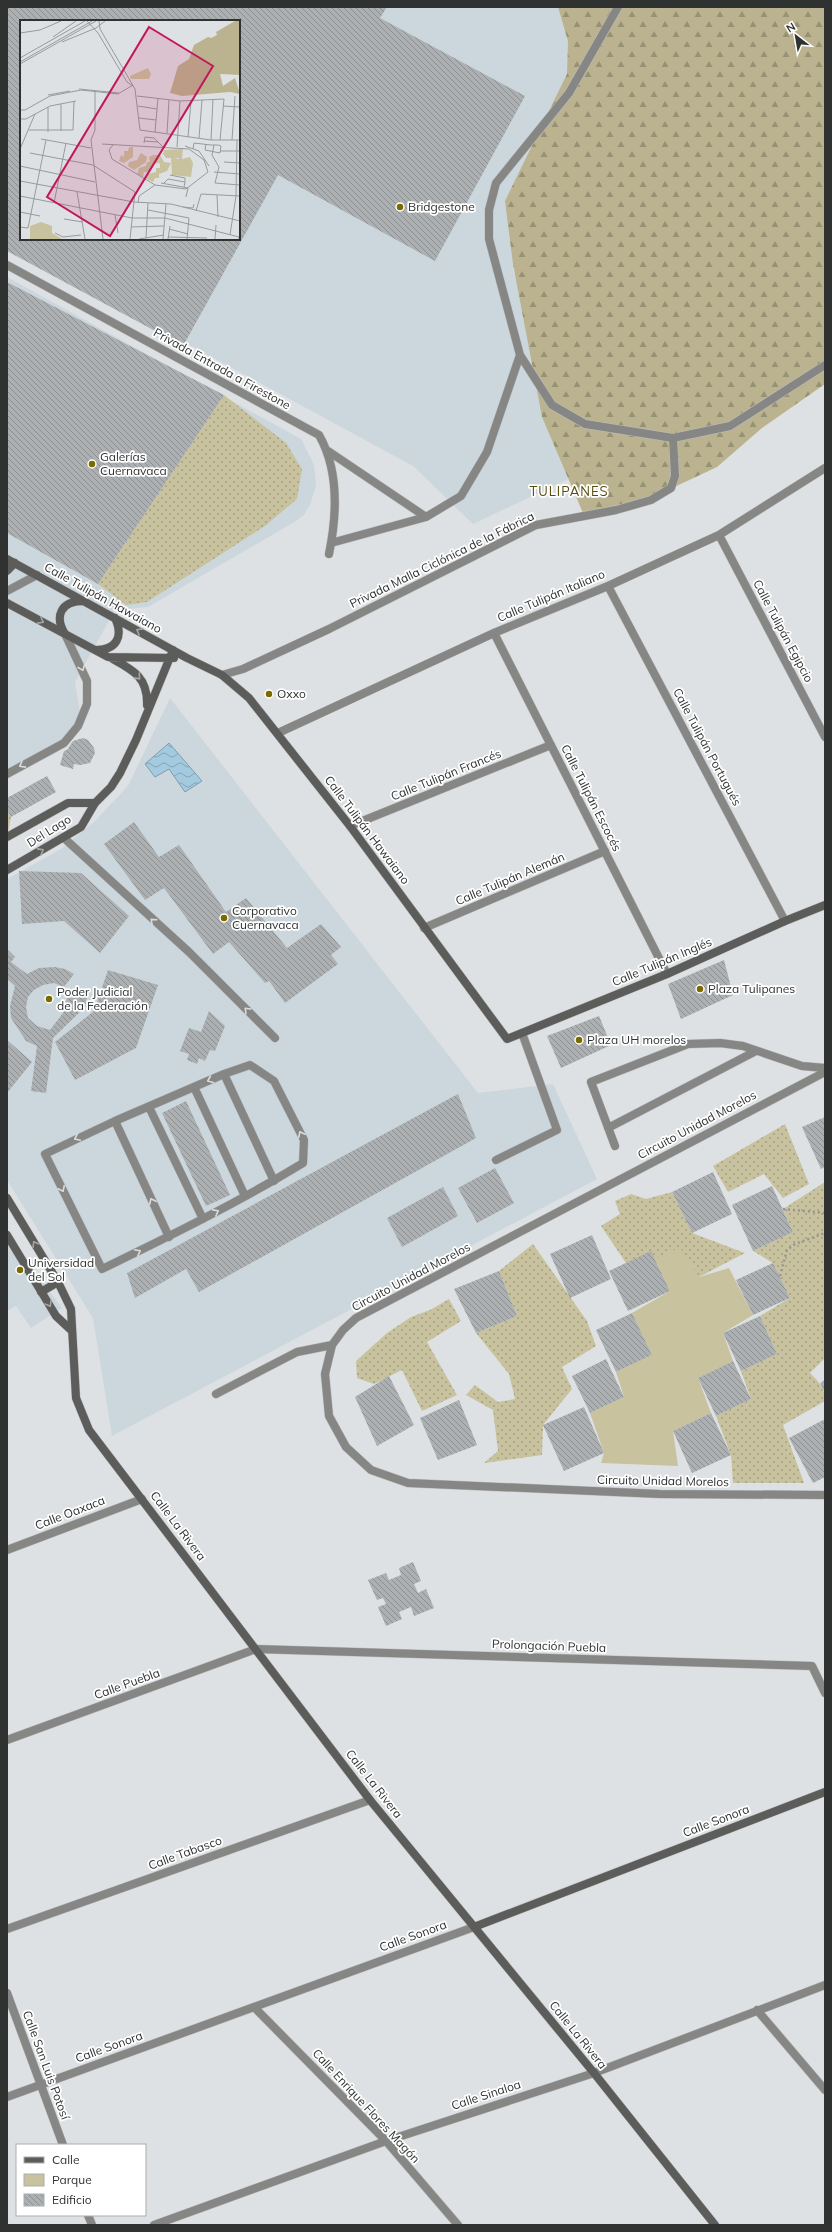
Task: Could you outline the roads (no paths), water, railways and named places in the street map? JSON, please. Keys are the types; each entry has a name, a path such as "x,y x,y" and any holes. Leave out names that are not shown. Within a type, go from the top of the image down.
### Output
{"street":[{"path":"618,7 569,93 496,183 489,210 490,239 520,355 552,405 585,424 673,438 730,426 825,365"},
{"name":"Privada Entrada a Firestone","path":"7,265 319,435 328,451 333,470 331,543 329,554"},
{"path":"331,543 426,518 461,496 487,452 520,355"},
{"name":"Privada Malla Ciclónica de la Fábrica","path":"222,675 243,669 329,628 536,525 616,510 651,500 671,488 675,476 673,438"},
{"path":"328,451 426,518"},
{"name":"Calle Tulipán Italiano","path":"278,733 494,633 608,586 720,535 825,468"},
{"name":"Calle Tulipán Egipcio","path":"720,535 825,738"},
{"path":"7,571 11,561"},
{"name":"Calle Tulipán Hawaiano","path":"11,561 115,618 171,654"},
{"path":"7,591 37,575"},
{"name":"Calle Tulipán Portugués","path":"608,586 785,921"},
{"path":"7,774 64,743 78,726 87,704 87,680 60,625 60,615 65,606 74,601 84,601"},
{"name":"Calle Tulipán Hawaiano","path":"7,603 108,657 171,654 187,658 222,675 249,698 350,826 507,1039"},
{"path":"95,650 105,650 113,645 119,637 119,627 115,618"},
{"name":"Calle Tulipán Escocés","path":"494,633 667,974"},
{"name":"Del Lago","path":"7,870 64,838 80,827 94,803 111,787 136,740 146,711 171,654"},
{"name":"Del Lago","path":"108,657 127,667 141,678 147,693 146,711"},
{"name":"Calle Tulipán Francés","path":"350,826 551,745"},
{"name":"Del Lago","path":"7,837 68,803 94,803"},
{"path":"64,838 189,952 275,1038"},
{"name":"Calle Tulipán Alemán","path":"424,928 605,851"},
{"name":"Calle Tulipán Inglés","path":"507,1039 667,974 785,921 825,905"},
{"path":"496,1160 557,1130 522,1033"},
{"path":"615,1146 591,1082 688,1044 720,1043 743,1046 756,1052 802,1066 825,1068"},
{"path":"608,1128 756,1052"},
{"path":"250,1065 274,1081 304,1140 303,1163 274,1181 169,1237 102,1269 45,1154 115,1121 224,1074 250,1065"},
{"name":"Circuito Unidad Morelos","path":"825,1072 356,1318 343,1330 332,1345 325,1374 329,1416 346,1447 371,1470 408,1484 660,1494 825,1495"},
{"path":"224,1074 274,1181"},
{"path":"194,1087 245,1196"},
{"path":"149,1107 203,1218"},
{"path":"115,1121 169,1237"},
{"name":"Calle La Rivera","path":"7,1198 58,1282 71,1310 76,1398 82,1416 90,1430 370,1800 594,2073 715,2225"},
{"path":"7,1235 56,1316 71,1330"},
{"path":"41,1292 58,1282"},
{"path":"216,1394 297,1352 332,1345"},
{"name":"Calle Oaxaca","path":"7,1550 142,1499"},
{"name":"Prolongación Puebla","path":"256,1649 812,1666 825,1693"},
{"name":"Calle Puebla","path":"7,1740 256,1649"},
{"name":"Calle Sonora","path":"7,2097 474,1927 825,1792"},
{"name":"Calle Tabasco","path":"7,1929 370,1800"},
{"name":"Calle Sinaloa","path":"154,2225 386,2141 594,2073 825,1985"},
{"name":"Calle San Luis Potosí","path":"7,1993 63,2144"},
{"name":"Calle Enrique Flores Magón","path":"254,2007 386,2141 458,2225"},
{"path":"757,2010 825,2090"}],"water":[{"path":"169,743 202,781 185,792 169,769 155,777 145,764"}],"place":[{"name":"Bridgestone","path":"400,207"},
{"name":"Galerías Cuernavaca","path":"92,464"},
{"name":"Oxxo","path":"269,694"},
{"name":"Corporativo Cuernavaca","path":"224,918"},
{"name":"Plaza Tulipanes","path":"700,989"},
{"name":"Poder Judicial de la Federación","path":"49,999"},
{"name":"Plaza UH morelos","path":"579,1040"},
{"name":"Universidad del Sol","path":"20,1270"}],"district":[{"name":"TULIPANES","path":"569,491"}]}
